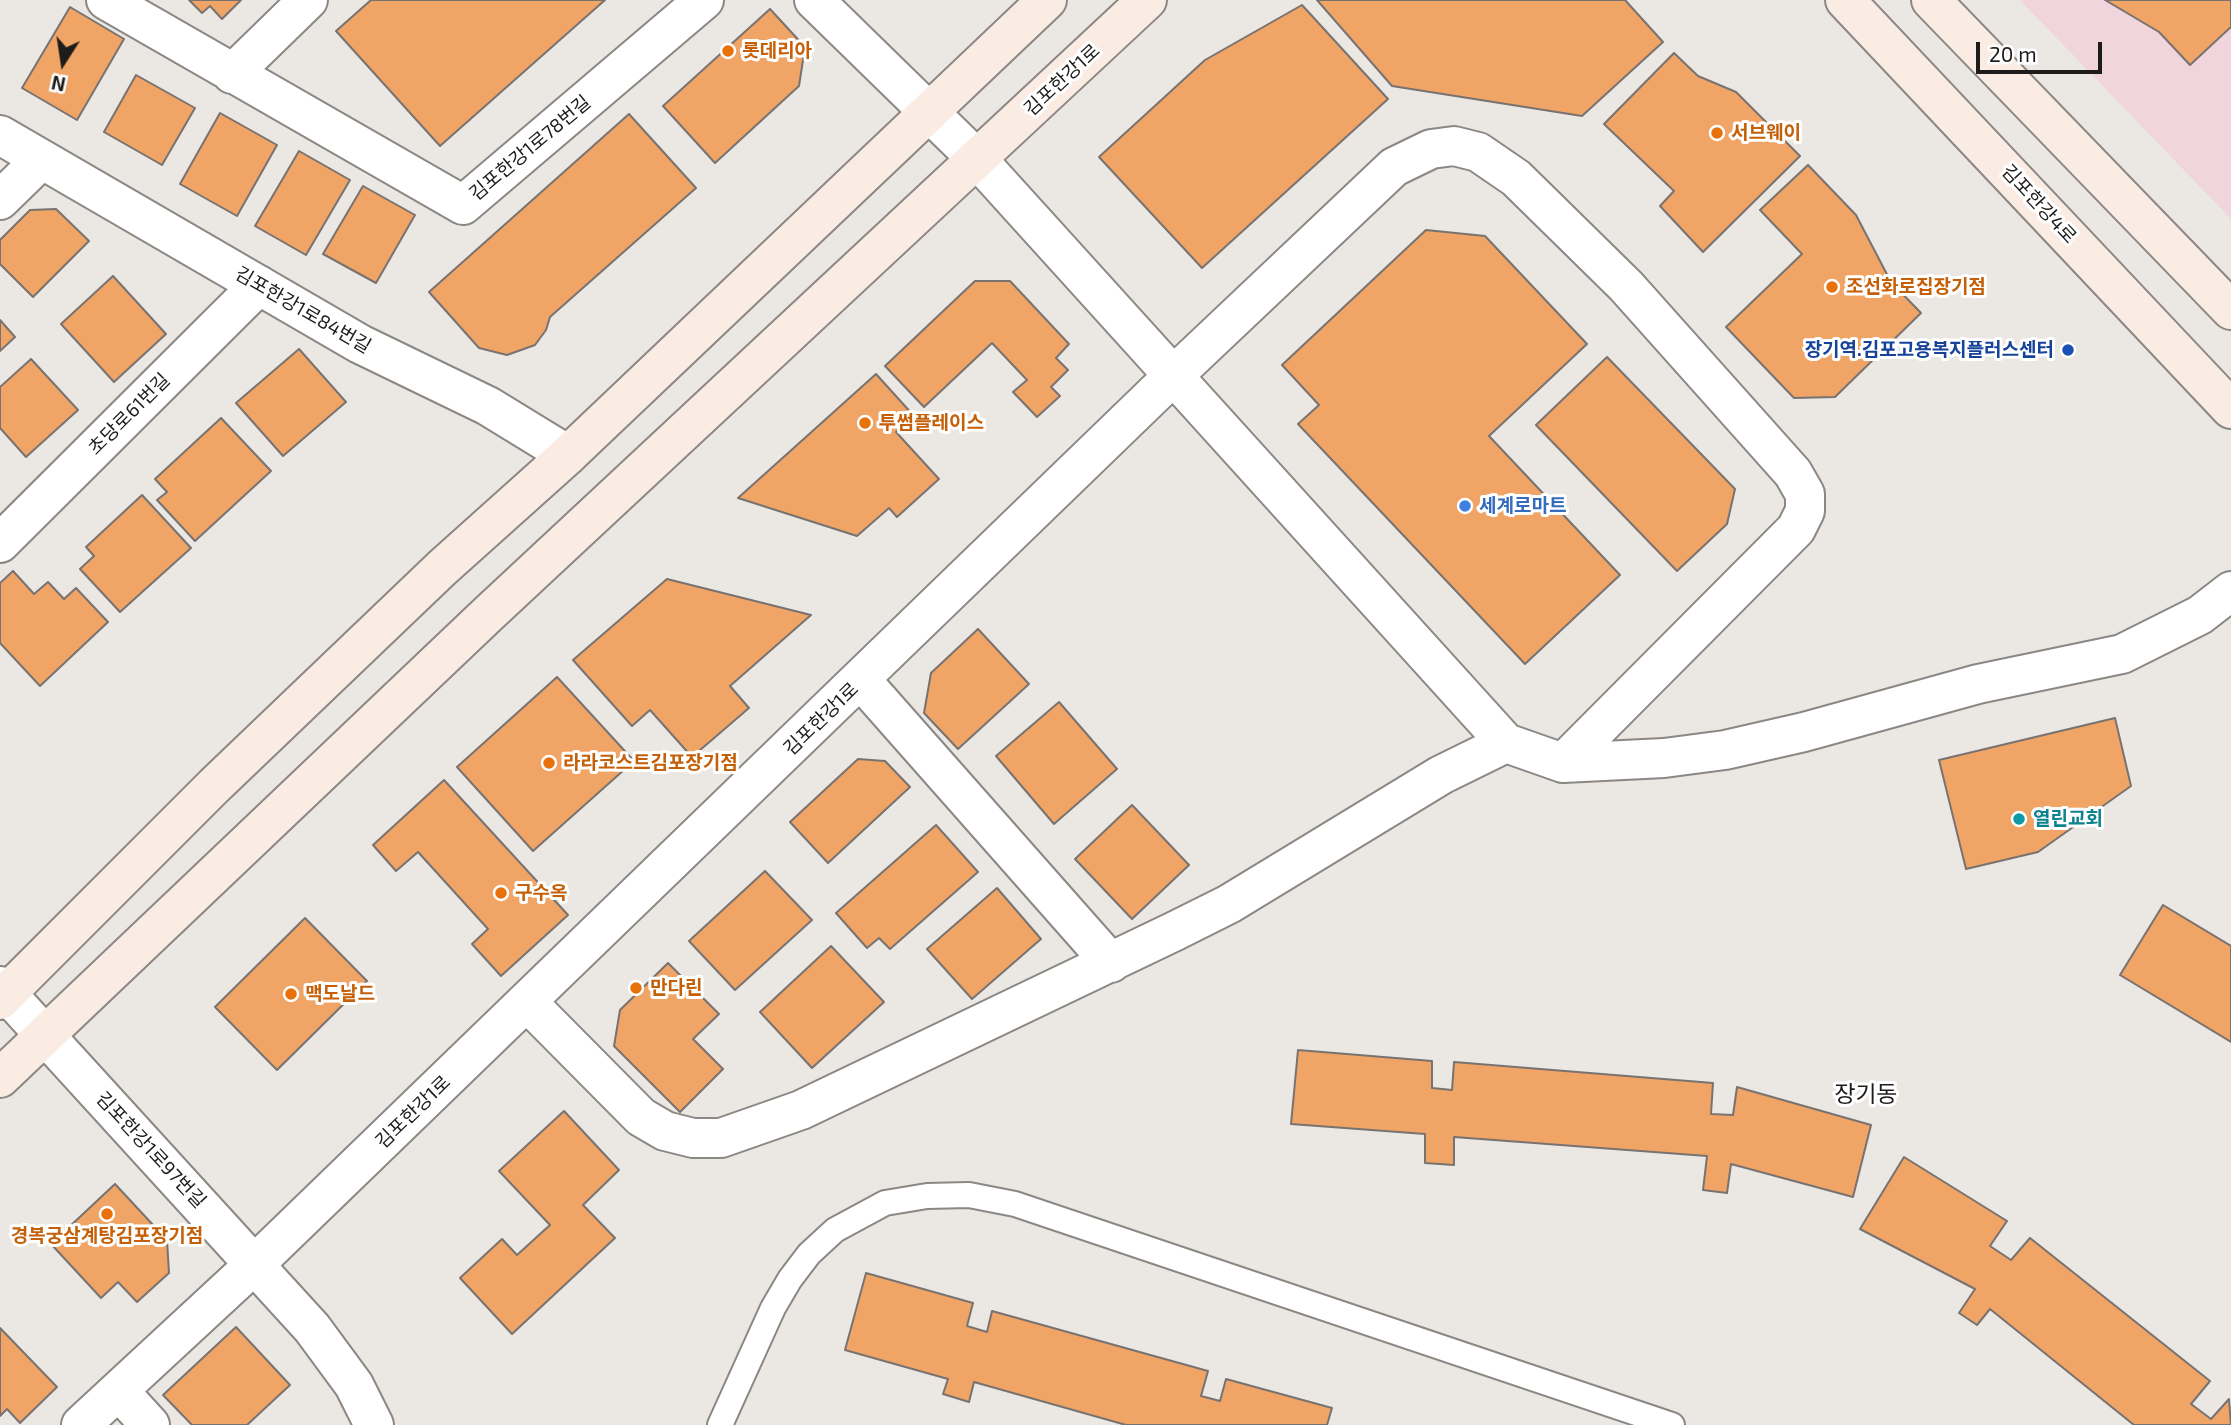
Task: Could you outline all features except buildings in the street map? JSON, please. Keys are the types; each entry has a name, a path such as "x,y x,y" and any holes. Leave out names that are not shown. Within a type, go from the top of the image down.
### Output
{"street":[{"name":"김포한강1로78번길","path":"106,0 463,205 704,0"},
{"path":"232,74 308,0"},
{"path":"814,0 977,159 1506,743 1563,763 1664,758 1725,750 1804,732 1978,684 2122,654 2200,615 2231,592"},
{"path":"2,993 442,568 568,455 1047,0"},
{"name":"김포한강1로","path":"0,1078 486,615 1147,0"},
{"name":"김포한강4로","path":"1845,0 2231,410"},
{"path":"1931,0 2231,310"},
{"name":"김포한강1로84번길","path":"0,135 40,161 360,344 488,406 568,455"},
{"name":"김포한강1로","path":"256,1264 1173,376 1394,167 1431,149 1454,146 1478,152 1498,163 1617,277 1793,472 1805,494 1805,511 1796,529 1780,547 1563,763"},
{"path":"0,200 40,161"},
{"name":"초당로61번길","path":"0,543 259,285"},
{"path":"861,680 1111,962"},
{"path":"527,1002 641,1117 674,1133 693,1138 720,1138 801,1110 1229,904 1441,775 1506,743"},
{"name":"김포한강1로97번길","path":"2,993 256,1264 312,1328 354,1385 374,1425"},
{"path":"81,1425 256,1264"},
{"path":"119,1391 150,1425"}],"lane":[{"path":"720,1425 773,1308 790,1279 835,1230 885,1203 927,1196 969,1195 1016,1204 1672,1425"}],"shaded area":[{"path":"2020,0 2231,0 2231,219"}],"place":[{"name":"롯데리아","path":"728,51"},
{"name":"서브웨이","path":"1717,133"},
{"name":"조선화로집장기점","path":"1832,287"},
{"name":"장기역.김포고용복지플러스센터","path":"2068,350"},
{"name":"투썸플레이스","path":"865,423"},
{"name":"세계로마트","path":"1465,506"},
{"name":"라라코스트김포장기점","path":"549,763"},
{"name":"열린교회","path":"2019,819"},
{"name":"구수옥","path":"501,893"},
{"name":"만다린","path":"636,988"},
{"name":"맥도날드","path":"291,994"},
{"name":"경복궁삼계탕김포장기점","path":"107,1214"}],"district":[{"name":"장기동","path":"1866,1094"}]}
